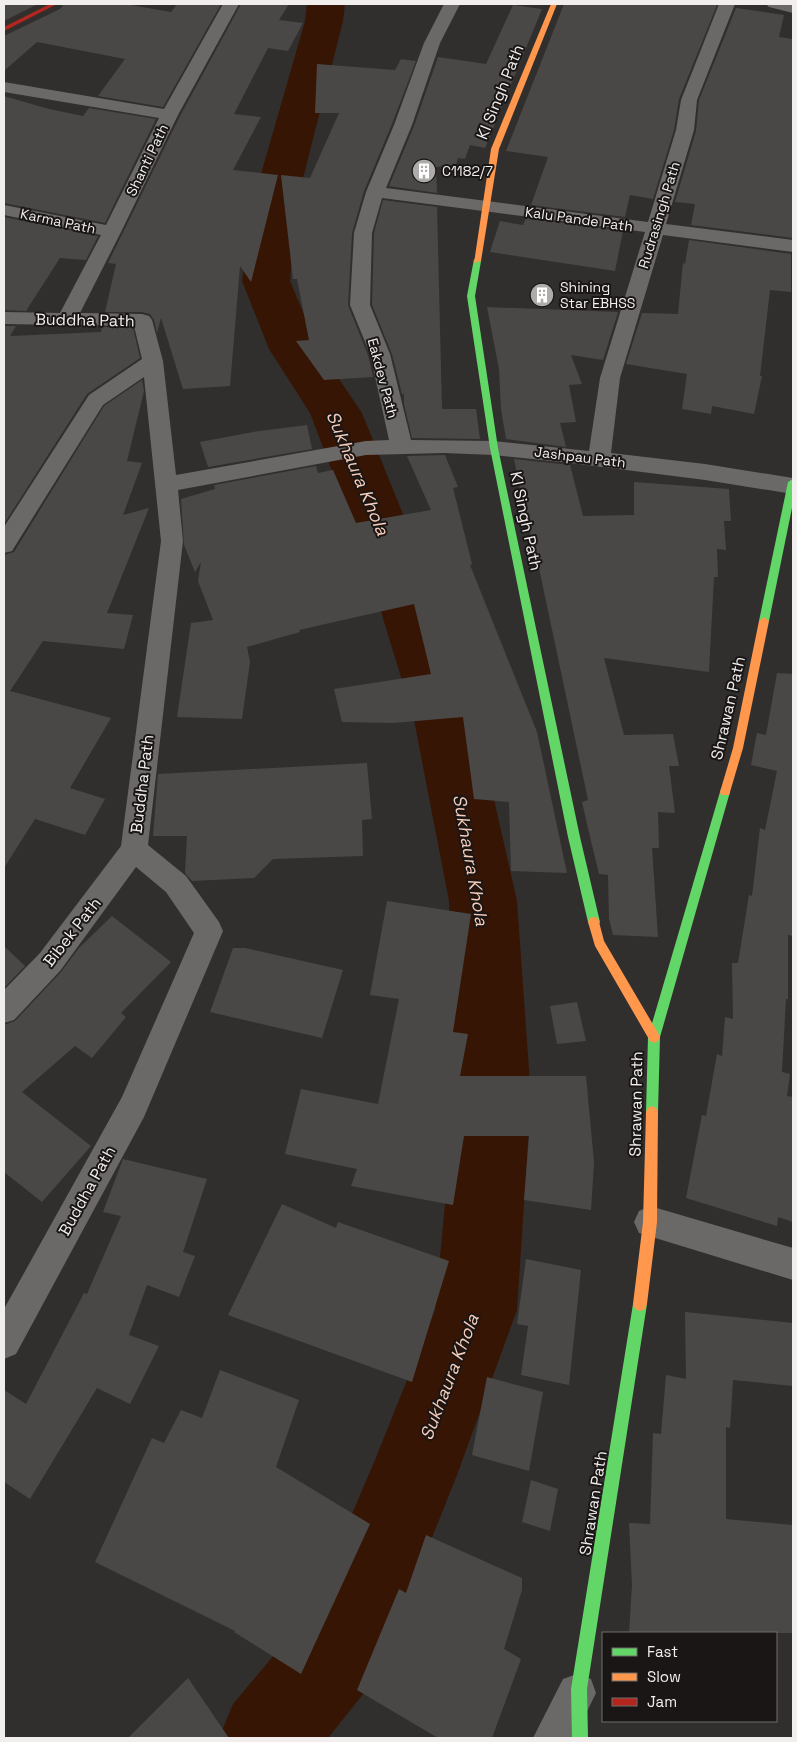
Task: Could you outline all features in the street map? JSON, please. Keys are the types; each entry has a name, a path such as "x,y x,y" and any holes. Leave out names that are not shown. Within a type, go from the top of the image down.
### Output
{"street":[{"path":"4,29 54,4"},
{"name":"Shanti Path","path":"66,318 112,232 169,115 231,4"},
{"name":"Eakdev Path","path":"402,448 380,354 360,305 362,233 375,192 403,125 432,43 452,4"},
{"name":"KI Singh Path","path":"554,4 494,149 471,296 494,448 574,837 599,942 654,1036"},
{"name":"Rudrasingh Path","path":"599,460 610,378 685,130 689,100 727,4"},
{"path":"774,4 793,8"},
{"path":"4,87 169,115"},
{"path":"375,192 484,206"},
{"name":"Kalu Pande Path","path":"484,206 793,246"},
{"name":"Karma Path","path":"4,210 112,232"},
{"name":"Buddha Path","path":"4,318 142,320 153,361 172,541 134,849 176,884 209,931 133,1107 4,1342"},
{"path":"4,545 96,400 153,361"},
{"name":"Jashpau Path","path":"166,484 366,448 494,448 793,486"},
{"name":"Shrawan Path","path":"580,1738 580,1689 639,1316 650,1222 654,1036 738,748 793,482"},
{"name":"Bibek Path","path":"4,1010 50,962 134,849"},
{"path":"650,1222 793,1264"},
{"path":"553,1738 580,1689"}],"building":[{"path":"4,4 38,4 4,21"},
{"path":"64,4 125,4 171,12 177,4 221,4 163,107 98,96 125,59 37,42 4,71 4,36 60,9"},
{"path":"241,4 289,4 279,20 303,23 288,51 268,48 234,114 261,117 233,170 278,175 251,282 240,266 230,386 183,389 161,318 157,333 154,320 150,314 142,312 105,312 116,264 108,263 180,116"},
{"path":"564,4 717,5 679,99 674,130 653,199 630,195 625,217 531,205 548,157 506,151"},
{"path":"513,5 542,9 485,148 470,145 465,159 458,158 456,165 436,167 437,193 389,186 414,126 438,57 486,64"},
{"path":"736,8 784,15 779,37 793,39 793,238 691,225 695,204 675,202 696,131 699,100"},
{"path":"401,59 416,61 364,191 352,233 348,305 368,355 373,377 324,380 296,341 309,340 297,279 293,279 281,175 310,178 339,113 315,113 317,64 395,70"},
{"path":"4,96 49,109 83,116 89,108 156,119 105,223 4,203"},
{"path":"383,200 437,207 442,409 476,409 480,439 412,438 404,404 404,394 402,394 392,354 372,305 374,233"},
{"path":"4,217 98,236 86,260 60,258 26,311 4,310"},
{"path":"526,218 623,231 615,271 490,252 500,221 523,225"},
{"path":"689,240 791,254 791,292 770,290 760,376 762,376 754,414 712,406 711,414 682,409 687,374 626,364 642,313 678,314 683,263 685,264"},
{"path":"487,307 618,312 603,360 571,355 582,384 569,385 576,422 560,423 566,447 506,439 501,409 499,369"},
{"path":"4,326 16,326 10,336 101,332 102,327 133,328 140,358 87,394 4,524"},
{"path":"142,380 144,391 127,461 142,463 123,515 149,508 107,613 133,615 124,649 43,641 10,691 111,718 70,788 105,799 85,835 35,819 4,868 4,555 14,552 104,406"},
{"path":"307,425 312,449 208,467 200,442 253,432"},
{"path":"445,455 458,487 453,488 472,564 470,565 537,732 567,873 511,871 509,802 474,799 463,717 393,723 342,722 334,689 431,674 414,604 299,630 300,632 247,647 250,662 242,719 177,717 191,623 213,620 198,581 201,562 195,572 184,545 181,499 215,489 214,485 316,466 318,473 333,470 356,523 431,510 407,456"},
{"path":"514,459 570,465 583,516 634,515 634,482 729,489 731,521 724,521 726,550 717,549 718,577 714,577 709,672 604,658 624,735 673,734 679,766 669,766 675,813 658,812 659,848 652,848 658,937 613,935 609,919 608,875 599,874 582,802 588,800 539,568 536,569 527,513 525,513"},
{"path":"777,673 793,674 793,936 788,935 788,999 786,999 782,1072 790,1074 787,1096 793,1097 793,1222 778,1217 777,1226 686,1198 702,1115 706,1116 717,1054 722,1056 725,1017 733,1019 732,963 738,963 749,895 752,896 760,828 765,830 777,771 751,765 757,733 766,735"},
{"path":"367,763 372,819 362,820 363,856 273,859 254,878 192,881 185,873 187,836 153,836 158,774"},
{"path":"387,901 471,914 453,1032 468,1034 460,1076 586,1076 594,1162 591,1210 524,1200 529,1136 464,1136 453,1205 351,1186 357,1169 285,1154 301,1089 378,1104 399,999 370,995"},
{"path":"112,916 171,962 121,1013 126,1017 92,1058 75,1046 22,1092 91,1146 42,1202 4,1172 4,1025 15,1021 61,972 79,948"},
{"path":"4,946 25,966 4,988"},
{"path":"233,948 245,948 343,970 322,1038 210,1012"},
{"path":"577,1002 586,1041 557,1044 550,1006"},
{"path":"123,1159 207,1179 183,1252 195,1256 179,1297 147,1285 129,1335 159,1346 130,1404 97,1388 30,1499 4,1482 4,1390 26,1404 84,1293 87,1294 121,1216 103,1212"},
{"path":"282,1204 336,1228 338,1222 449,1261 412,1382 228,1315"},
{"path":"526,1259 581,1270 569,1385 521,1375 528,1326 517,1324"},
{"path":"685,1312 793,1323 793,1386 733,1380 730,1428 726,1427 726,1519 793,1525 793,1633 629,1632 632,1585 629,1523 650,1524 653,1433 661,1434 666,1375 686,1379"},
{"path":"220,1370 299,1400 276,1467 370,1524 301,1674 235,1631 95,1562 152,1438 164,1443 181,1410 202,1418"},
{"path":"487,1377 543,1392 529,1471 472,1455"},
{"path":"531,1480 558,1489 550,1531 522,1522"},
{"path":"426,1535 522,1578 522,1590 504,1649 521,1659 492,1738 438,1738 357,1690 399,1589 406,1593"},
{"path":"188,1678 229,1738 128,1738"}],"waterway":[{"name":"Sukhaura Khola","path":"267,1738 343,1645 413,1475 476,1310 493,1098 483,901 445,720 392,556 336,413 294,349 266,281 275,202 324,21 326,4"}],"traffic: fast":[{"path":"477,261 471,296 494,448 574,837 594,922"},
{"path":"764,621 793,482"},
{"path":"652,1112 654,1037 725,792"},
{"path":"580,1738 579,1689 640,1304"}],"traffic: slow":[{"path":"477,261 495,149 554,4"},
{"path":"725,792 738,748 764,621"},
{"path":"594,922 599,942 654,1037"},
{"path":"640,1304 650,1222 652,1112"}],"traffic: jam":[{"path":"4,29 54,4"}],"place":[{"name":"C1182/7","path":"424,171"},
{"name":"Shining Star EBHSS","path":"542,295"}]}
